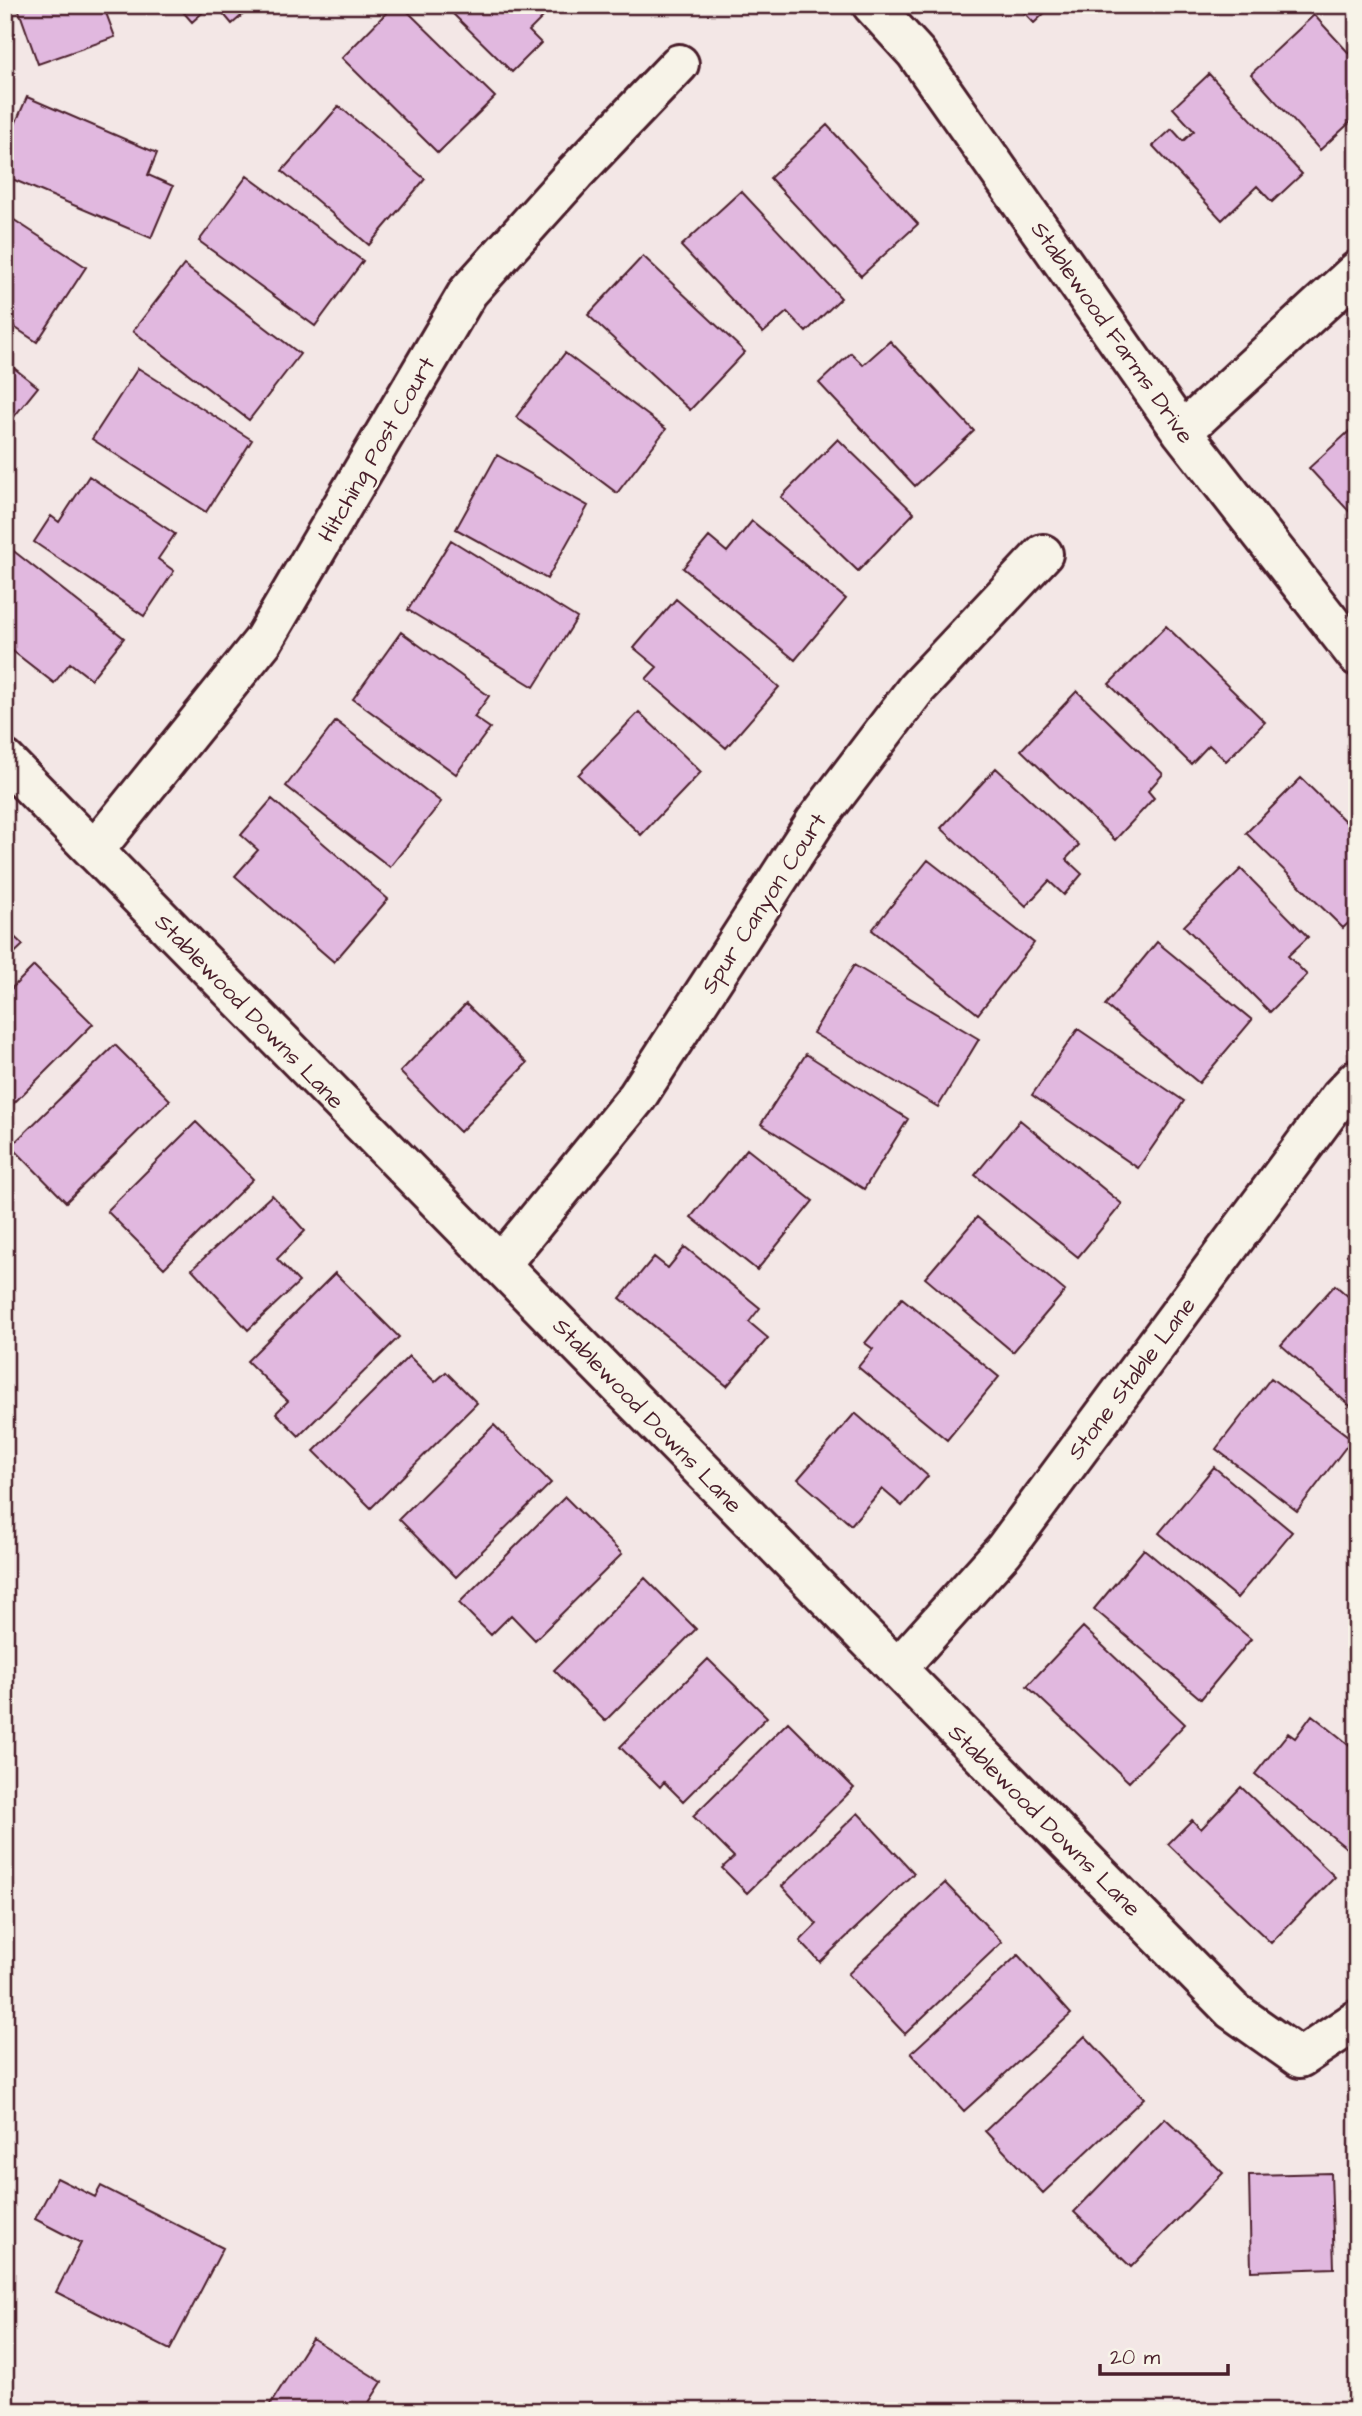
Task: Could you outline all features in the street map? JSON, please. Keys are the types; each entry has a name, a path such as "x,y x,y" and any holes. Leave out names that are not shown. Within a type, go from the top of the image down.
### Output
{"street":[{"name":"Stablewood Farms Drive","path":"873,5 916,53 1182,432 1357,656"},
{"name":"Hitching Post Court","path":"94,851 263,641 468,292 575,173 680,64"},
{"path":"1182,432 1357,271"},
{"name":"Spur Canyon Court","path":"500,1265 637,1097 815,822 899,711 916,689 1043,554"},
{"name":"Stablewood Downs Lane","path":"5,761 1232,2010 1300,2058 1357,2020"},
{"name":"Stone Stable Lane","path":"897,1669 1004,1550 1339,1098 1357,1079"}],"building":[{"path":"17,5 103,5 115,37 38,64"},
{"path":"177,5 211,5 192,22"},
{"path":"216,5 254,5 232,24"},
{"path":"394,5 401,5 495,97 438,153 342,58"},
{"path":"444,5 555,5 529,31 541,43 512,72"},
{"path":"1017,5 1053,5 1034,23"},
{"path":"1314,15 1357,62 1357,116 1320,150 1251,74"},
{"path":"1209,74 1302,174 1272,202 1257,186 1222,220 1153,146 1172,129 1183,141 1194,131 1173,108"},
{"path":"27,97 157,153 148,175 173,186 151,238 5,176 5,147"},
{"path":"339,106 425,179 369,245 282,171"},
{"path":"827,125 918,224 861,276 770,178"},
{"path":"247,176 363,261 315,326 199,241"},
{"path":"741,191 841,298 806,332 787,312 763,333 681,246"},
{"path":"5,214 86,267 37,342 5,321"},
{"path":"643,256 745,352 690,410 588,315"},
{"path":"184,265 300,354 249,420 133,331"},
{"path":"890,341 974,431 915,486 819,383 851,353 863,365"},
{"path":"565,353 666,429 617,493 516,417"},
{"path":"5,361 38,387 5,428"},
{"path":"138,368 252,440 206,512 92,439"},
{"path":"1357,424 1357,520 1309,468"},
{"path":"838,439 914,513 858,571 781,497"},
{"path":"497,455 588,506 547,579 456,529"},
{"path":"89,476 175,534 158,559 174,571 144,616 34,542 51,516 59,522"},
{"path":"752,521 846,599 795,660 683,568 709,537 727,552"},
{"path":"451,540 577,618 534,687 408,610"},
{"path":"6,545 124,638 91,679 70,663 54,683 5,645"},
{"path":"676,599 779,687 726,748 646,679 657,667 634,648"},
{"path":"1166,626 1265,722 1226,761 1209,745 1191,764 1109,684"},
{"path":"401,632 489,696 474,717 490,728 456,774 353,699"},
{"path":"1077,691 1163,774 1148,791 1154,798 1115,840 1021,750"},
{"path":"639,712 701,772 641,835 578,775"},
{"path":"336,721 441,802 390,867 286,786"},
{"path":"996,768 1079,845 1066,859 1082,874 1064,895 1049,881 1026,906 941,828"},
{"path":"1301,778 1357,833 1357,915 1343,928 1246,833"},
{"path":"272,799 388,899 334,962 235,876 258,850 241,835"},
{"path":"928,860 1034,943 978,1014 872,930"},
{"path":"1241,869 1308,937 1288,956 1307,975 1270,1012 1184,926"},
{"path":"5,928 23,945 5,962"},
{"path":"1157,942 1252,1020 1199,1083 1105,1005"},
{"path":"854,965 979,1039 938,1107 813,1033"},
{"path":"34,966 93,1024 11,1106 5,1100 5,995"},
{"path":"466,1004 527,1063 460,1132 400,1072"},
{"path":"1078,1029 1184,1101 1138,1168 1032,1095"},
{"path":"115,1045 170,1100 66,1202 11,1146"},
{"path":"806,1054 908,1119 864,1189 761,1124"},
{"path":"1020,1120 1122,1204 1078,1257 975,1175"},
{"path":"196,1122 253,1179 164,1268 107,1211"},
{"path":"747,1149 813,1201 757,1270 691,1217"},
{"path":"272,1195 305,1231 277,1259 299,1282 248,1330 192,1269"},
{"path":"977,1217 1065,1291 1013,1352 925,1278"},
{"path":"1357,1244 1357,1263 1347,1255"},
{"path":"685,1247 760,1308 749,1322 768,1338 727,1386 620,1298 654,1257 668,1268"},
{"path":"335,1273 399,1337 299,1436 276,1413 288,1401 247,1361"},
{"path":"1335,1285 1357,1304 1357,1412 1281,1345"},
{"path":"902,1298 999,1377 947,1440 858,1367 873,1349 865,1343"},
{"path":"409,1356 435,1382 446,1372 477,1403 371,1508 314,1451"},
{"path":"1271,1378 1352,1439 1297,1511 1216,1449"},
{"path":"855,1413 928,1476 902,1506 882,1489 851,1525 798,1479"},
{"path":"494,1425 551,1483 456,1577 399,1519"},
{"path":"1214,1467 1292,1532 1237,1598 1159,1533"},
{"path":"565,1497 622,1554 535,1640 511,1615 491,1635 459,1603"},
{"path":"1144,1549 1251,1639 1201,1699 1094,1609"},
{"path":"645,1578 696,1629 605,1721 554,1670"},
{"path":"1083,1627 1185,1724 1129,1782 1027,1686"},
{"path":"708,1659 767,1717 683,1801 664,1782 660,1787 620,1747"},
{"path":"1312,1715 1357,1751 1355,1855 1255,1774 1288,1733 1295,1738"},
{"path":"788,1722 854,1788 747,1893 722,1868 734,1857 693,1816"},
{"path":"1241,1787 1335,1877 1271,1943 1168,1844 1192,1820 1201,1829"},
{"path":"858,1813 914,1873 820,1962 800,1941 817,1924 782,1886"},
{"path":"945,1883 1002,1942 905,2034 848,1974"},
{"path":"1018,1955 1071,2014 964,2111 911,2053"},
{"path":"1085,2036 1144,2098 1043,2193 985,2131"},
{"path":"1165,2118 1223,2173 1131,2267 1074,2212"},
{"path":"1331,2173 1334,2268 1251,2271 1249,2175"},
{"path":"57,2178 95,2197 101,2186 223,2248 170,2350 56,2292 81,2243 35,2219"},
{"path":"312,2338 382,2382 368,2404 379,2411 266,2411"}]}
